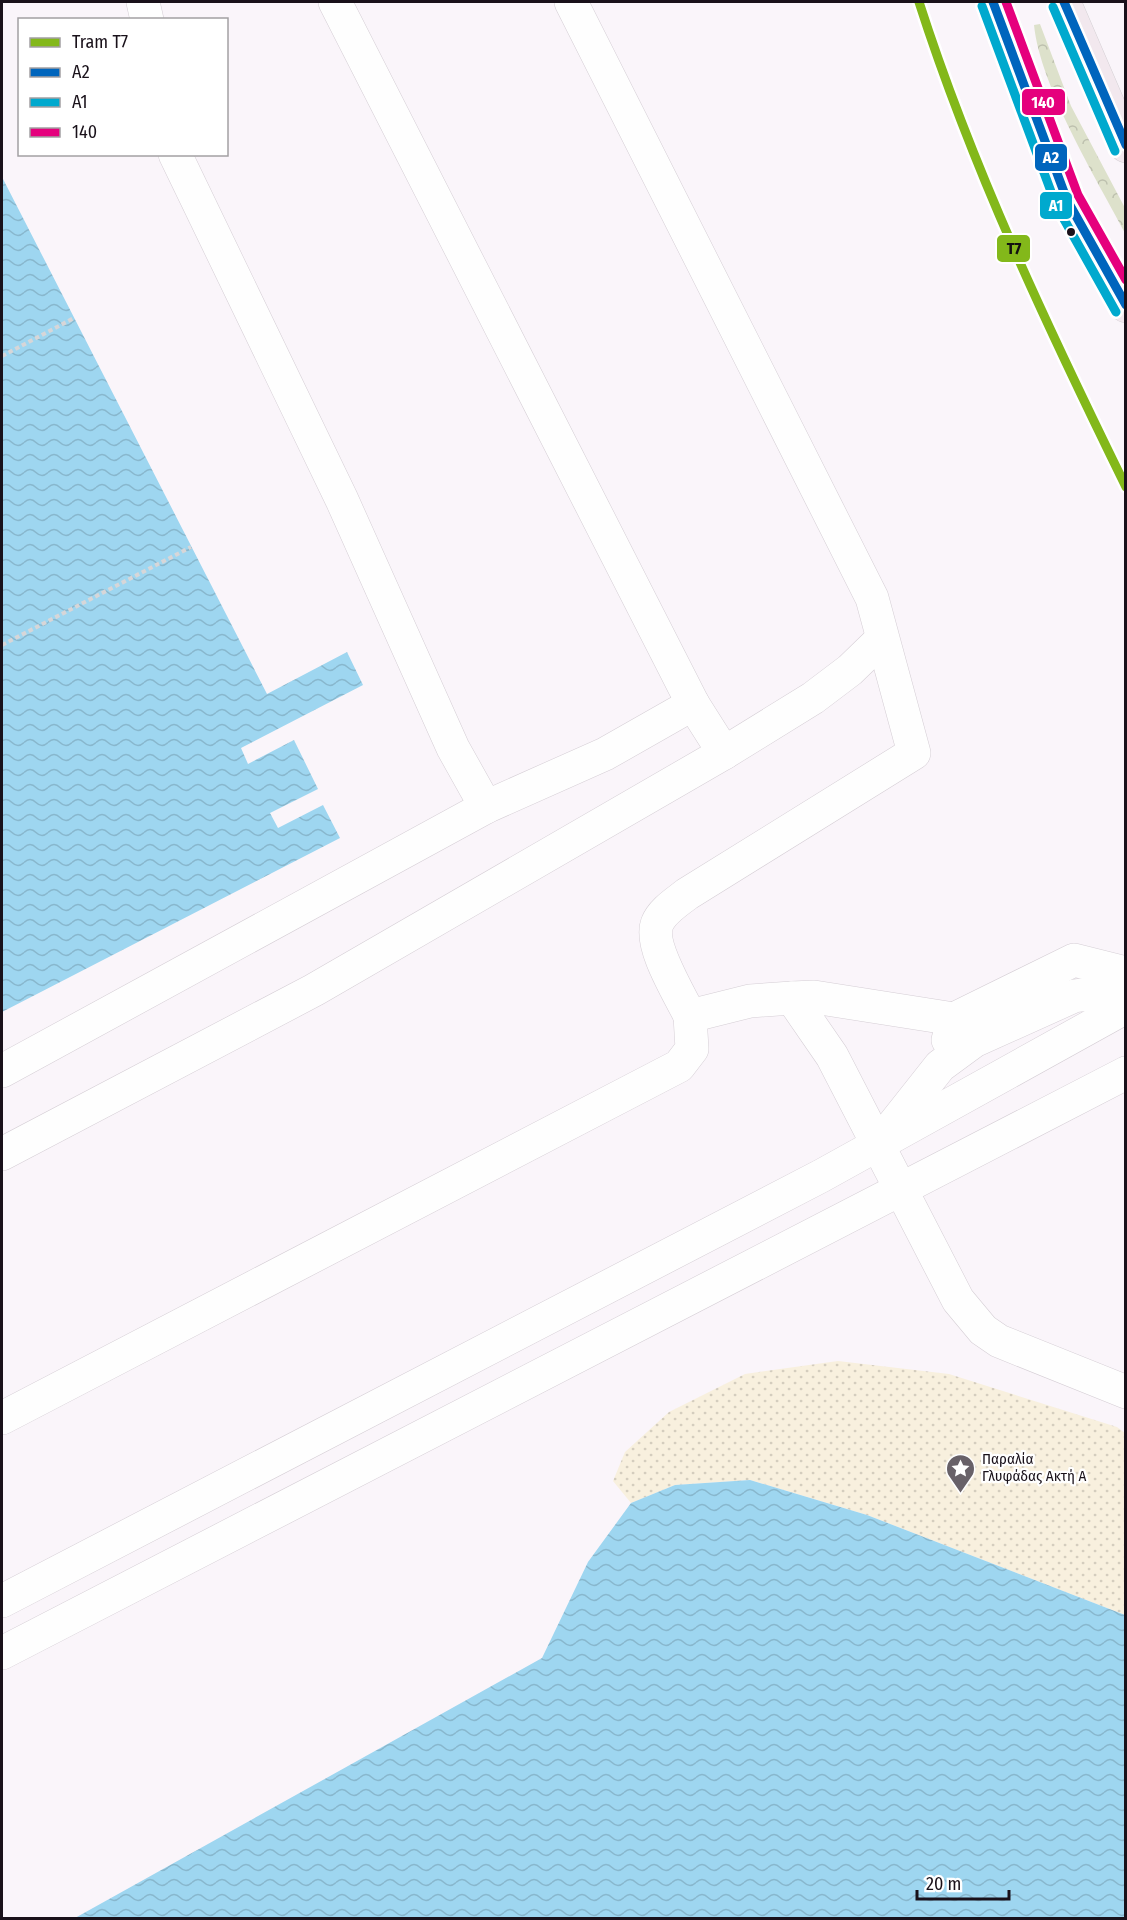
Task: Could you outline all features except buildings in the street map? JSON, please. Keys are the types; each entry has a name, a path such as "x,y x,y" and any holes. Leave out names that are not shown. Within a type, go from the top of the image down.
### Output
{"highway":[{"path":"993,2 1067,200 1125,306"},
{"path":"1064,2 1125,146"}],"lane":[{"path":"143,2 147,18"},
{"path":"335,2 693,704 724,753"},
{"path":"2,1418 679,1066 692,1049 690,1016 658,950 655,936 661,917 687,894 914,753 872,598 571,2"},
{"path":"176,156 342,500 453,748 486,807"},
{"path":"2,1154 314,990 724,753 813,698 850,670 882,639"},
{"path":"2,1071 486,807 605,754 693,704"},
{"path":"690,1016 750,1001 814,997 954,1019 1074,960 1125,973"},
{"path":"876,1146 940,1066 974,1041 1074,996 1125,989"},
{"path":"792,998 832,1056 876,1146 958,1300 983,1330 999,1341 1125,1392"},
{"path":"2,1600 876,1146 1125,1007"},
{"path":"940,1066 954,1019"},
{"path":"2,1653 248,1528 1125,1072"}],"path":[{"path":"2,356 74,318"},
{"path":"2,645 191,548"}],"green space":[{"path":"1040,24 1071,106 1125,208 1125,233 1071,131 1047,76 1038,49 1034,25"}],"sand":[{"name":"Παραλία Γλυφάδας Ακτή Α","path":"838,1361 949,1374 1117,1427 1125,1433 1125,1615 867,1515 750,1480 675,1485 631,1503 613,1481 625,1452 669,1412 745,1374"}],"water":[{"path":"2,177 267,694 347,652 363,685 241,748 248,764 294,740 318,789 270,813 278,828 323,805 340,838 2,1012"},
{"path":"750,1480 867,1515 1125,1615 1125,1918 75,1918 542,1658 588,1562 631,1503 675,1485"}],"tram line":[{"name":"Τ7","path":"919,2 963,126 1014,248 1068,368 1126,487"}],"transit line":[{"name":"Α2","path":"993,2 1067,200 1126,305"},
{"name":"140","path":"1006,2 1078,195 1126,280"},
{"name":"Α2","path":"1064,2 1126,145"},
{"name":"Α1","path":"982,6 1056,205 1116,312"},
{"name":"Α1","path":"1053,7 1115,151"}],"place":[{"name":"Παραλία Γλυφάδας Ακτή Α","path":"961,1494"}]}
